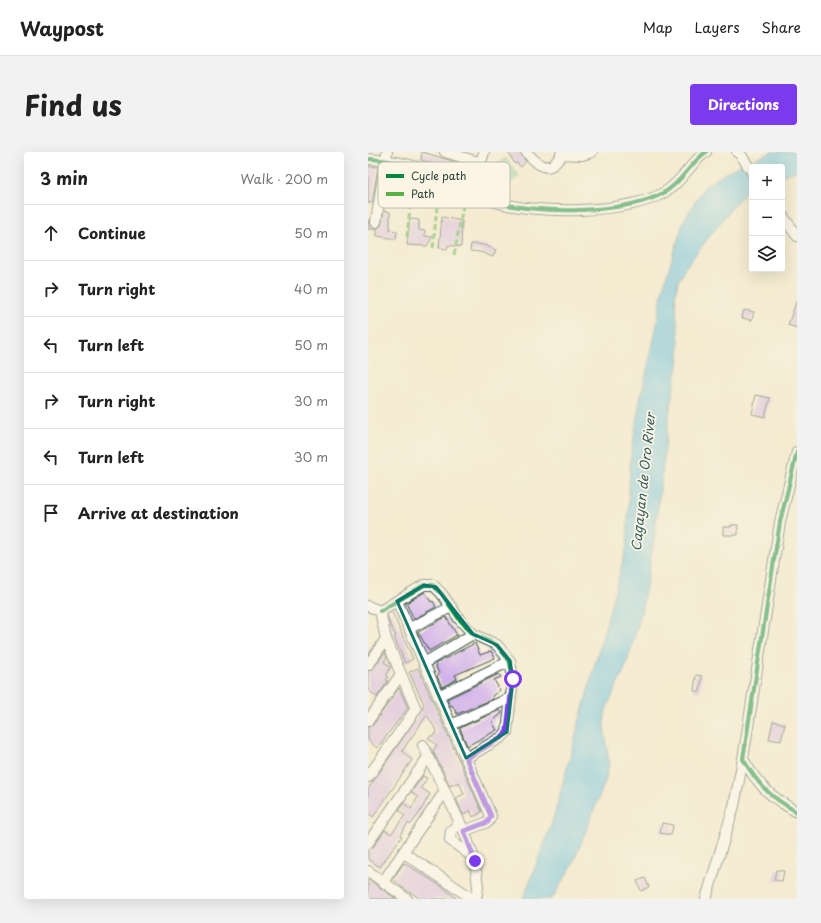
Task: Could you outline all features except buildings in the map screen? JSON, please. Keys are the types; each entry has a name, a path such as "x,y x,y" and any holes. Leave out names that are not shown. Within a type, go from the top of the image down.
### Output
{"street":[{"path":"449,153 478,162 482,159 484,152"},
{"path":"526,152 539,165 546,167 553,165 561,153 582,155 592,152"},
{"path":"510,205 590,210 624,206 665,192 706,152"},
{"path":"739,153 749,168"},
{"path":"368,159 386,156 402,162"},
{"path":"376,222 378,208"},
{"path":"785,219 797,236"},
{"path":"706,899 730,821 742,759 780,522 797,452"},
{"path":"380,611 428,584 436,586 473,634 498,645 510,661 513,679 507,732 502,737 466,758"},
{"path":"397,601 491,818 488,822 462,827 451,831 450,840 474,858"},
{"path":"368,606 380,611"},
{"path":"410,628 451,607"},
{"path":"368,777 416,712 416,707 386,639 380,611"},
{"path":"424,663 473,634"},
{"path":"368,665 386,639"},
{"path":"438,696 510,661"},
{"path":"368,720 401,674"},
{"path":"451,726 510,698"},
{"path":"404,853 474,899 477,882 474,858 462,827 423,745"},
{"path":"368,843 371,831 428,757"},
{"path":"742,759 755,780 764,790 779,802 797,812"},
{"path":"383,882 445,791"},
{"path":"368,871 408,899"}],"highlighted area":[{"path":"424,585 436,587 473,634 497,645 510,661 513,679 507,732 466,758 397,601"}],"green space":[{"path":"505,158 508,162 500,162"},
{"path":"510,164 519,176 510,184"}],"water":[{"name":"Cagayan de Oro River","path":"772,152 797,152 797,170 785,175 785,164 749,164 749,191 738,200 684,269 678,282 675,297 679,359 669,415 654,540 641,614 626,666 606,709 604,725 609,763 606,779 573,864 552,899 523,899 552,823 627,546 630,461 640,400 655,335 663,288 684,220 705,186 732,169"}],"marked path":[{"path":"407,237 410,208"},
{"path":"433,248 437,208"},
{"path":"454,255 463,208"}],"cycle path":[{"path":"510,206 532,209 580,210 629,205 649,199 671,188 706,152"},
{"path":"368,159 396,162"},
{"path":"797,452 780,522 743,759 754,776 766,790 779,801 797,812"},
{"path":"380,611 424,585 433,585 442,594 460,620 473,634 497,645 510,661 513,679 507,732 502,737 466,758"}],"route":[{"path":"475,861 464,831 488,822 491,816 466,758 502,737 507,732 513,679"}]}
